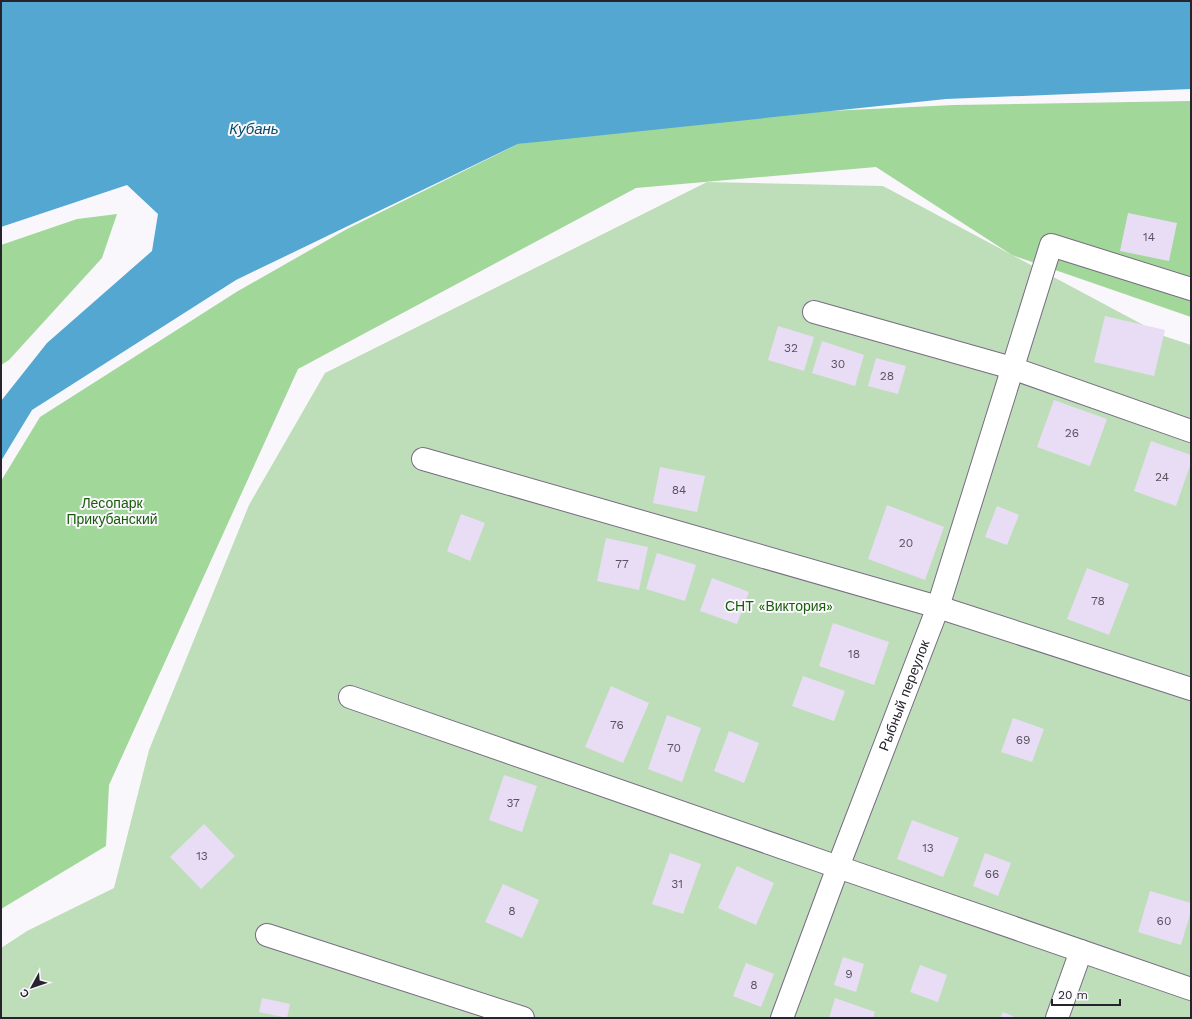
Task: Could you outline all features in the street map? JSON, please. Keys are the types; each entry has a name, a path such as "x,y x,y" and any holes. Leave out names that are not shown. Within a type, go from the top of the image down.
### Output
{"lane":[{"name":"Рыбный переулок","path":"782,1018 838,867 938,607 1051,245 1191,289"},
{"path":"814,312 1012,368 1191,431"},
{"path":"423,460 938,607 1191,689"},
{"path":"350,697 1191,989"},
{"path":"267,935 523,1018"},
{"path":"1057,1018 1081,951"}],"green space":[{"name":"Лесопарк Прикубанский","path":"1191,101 1191,317 1012,255 876,167 636,188 298,369 109,785 106,846 1,909 1,481 40,417 238,291 347,229 518,144 726,116 954,105"},
{"name":"СНТ «Виктория»","path":"707,182 883,186 1164,336 1191,345 1191,1018 1,1018 1,948 27,931 114,888 149,750 249,505 325,373"},
{"path":"117,214 102,258 9,360 1,365 1,245 77,219"}],"water":[{"name":"Кубань","path":"1,1 1191,1 1191,89 946,99 518,144 236,280 32,410 1,461 1,401 47,343 152,251 158,214 127,185 1,227"}],"building":[{"path":"1128,213 1177,223 1169,261 1120,251"},
{"path":"1105,316 1165,330 1154,376 1094,362"},
{"path":"778,326 814,337 804,371 768,360"},
{"path":"822,341 864,355 855,386 812,373"},
{"path":"876,358 906,366 898,394 868,386"},
{"path":"1054,400 1107,419 1090,466 1037,447"},
{"path":"1151,441 1191,455 1191,463 1176,506 1134,491"},
{"path":"660,467 705,476 697,512 653,503"},
{"path":"887,505 944,527 925,580 868,559"},
{"path":"997,506 1019,515 1007,545 985,537"},
{"path":"461,514 485,523 470,561 447,551"},
{"path":"606,538 648,547 639,590 597,581"},
{"path":"657,553 696,565 685,601 646,589"},
{"path":"1087,568 1129,584 1109,635 1067,619"},
{"path":"712,578 749,592 737,624 700,611"},
{"path":"833,623 889,642 874,685 819,666"},
{"path":"803,676 845,691 834,721 792,706"},
{"path":"611,686 649,703 623,763 585,747"},
{"path":"667,715 701,728 682,782 648,769"},
{"path":"1013,718 1044,729 1032,762 1001,752"},
{"path":"729,731 759,743 744,783 714,771"},
{"path":"504,775 537,786 522,832 489,820"},
{"path":"912,820 959,838 943,877 897,859"},
{"path":"204,824 235,856 201,889 170,857"},
{"path":"670,853 701,864 683,914 652,904"},
{"path":"985,853 1011,863 998,896 973,886"},
{"path":"737,866 774,883 756,925 718,908"},
{"path":"503,884 539,900 522,938 485,922"},
{"path":"1150,891 1191,903 1191,911 1181,945 1138,932"},
{"path":"843,957 864,964 856,992 834,985"},
{"path":"746,963 774,974 761,1007 733,996"},
{"path":"920,965 947,975 938,1002 910,992"},
{"path":"262,998 290,1004 287,1018 259,1012"},
{"path":"835,998 875,1012 873,1018 829,1018"},
{"path":"1003,1012 1017,1018 1000,1018"}]}
